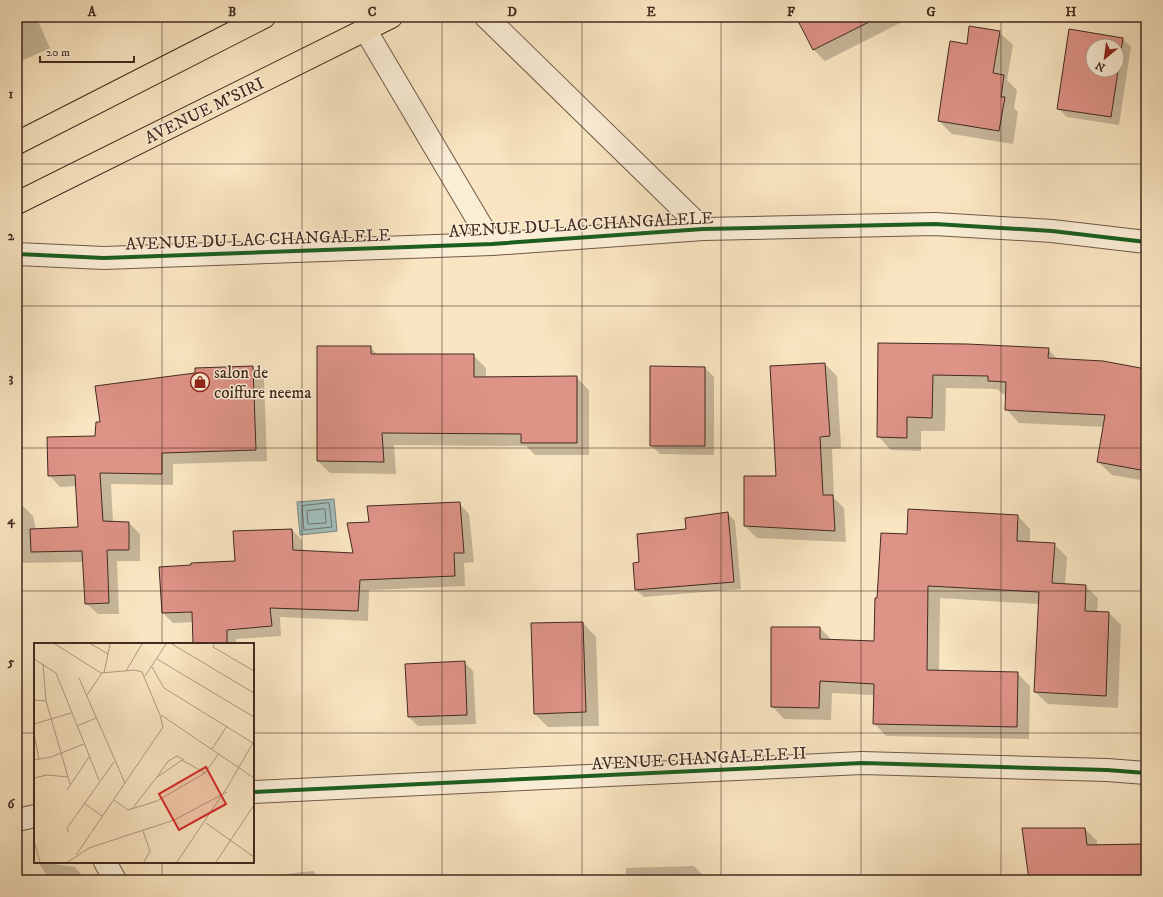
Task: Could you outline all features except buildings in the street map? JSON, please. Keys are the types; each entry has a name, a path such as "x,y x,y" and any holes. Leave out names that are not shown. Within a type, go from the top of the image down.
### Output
{"highway":[{"path":"17,143 264,17"},
{"name":"AVENUE M'SIRI","path":"17,203 366,31 391,17"}],"street":[{"path":"486,17 703,229"},
{"path":"366,31 492,244"},
{"name":"AVENUE DU LAC CHANGALELE","path":"17,254 104,258 492,244 703,229 935,224 1052,231 1146,242"},
{"name":"AVENUE CHANGALELE II","path":"254,792 862,763 1146,772"},
{"path":"17,820 34,816"},
{"path":"106,863 115,880"}],"water":[{"path":"334,499 337,531 300,535 297,502"}],"cycle path":[{"path":"17,254 104,258 492,244 703,229 935,224 1052,231 1146,242"},
{"path":"254,792 862,763 1107,770 1146,773"}],"place":[{"name":"salon de coiffure neema","path":"200,382"}]}
